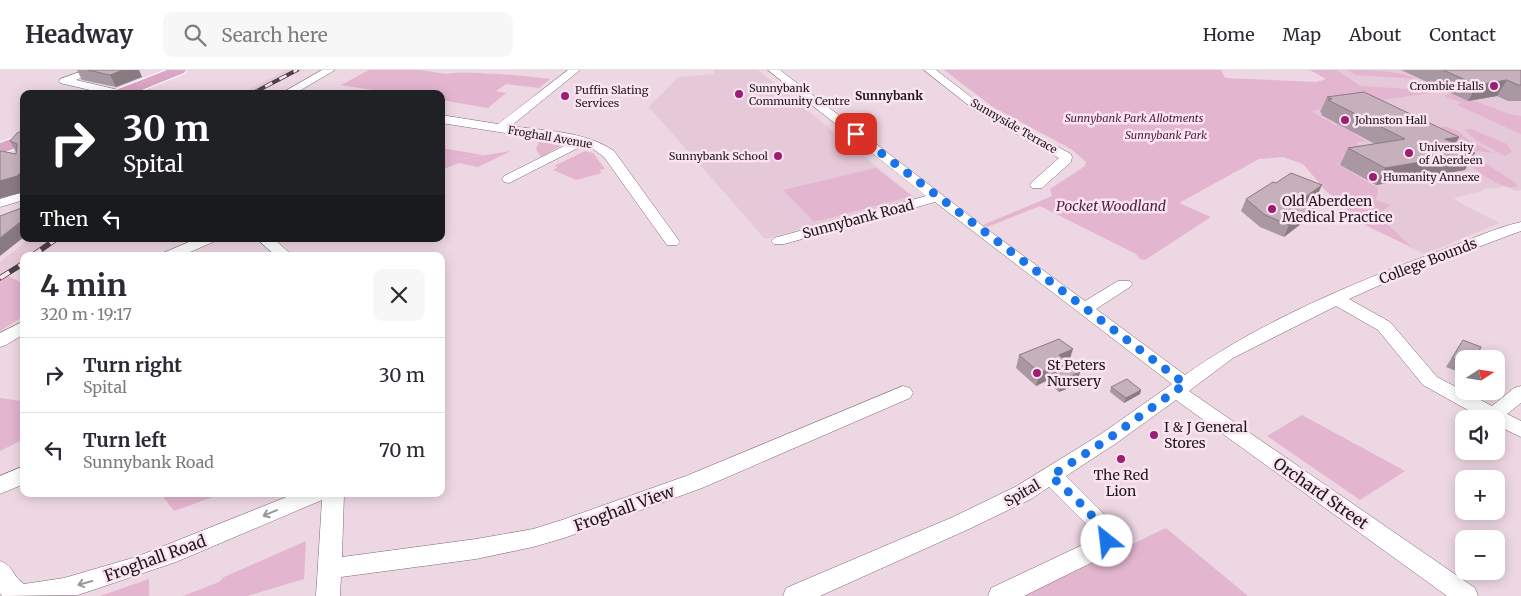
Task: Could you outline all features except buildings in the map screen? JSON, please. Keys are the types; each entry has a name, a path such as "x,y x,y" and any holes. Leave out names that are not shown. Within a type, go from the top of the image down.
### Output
{"main road":[{"path":"131,90 184,72"},
{"path":"146,90 184,72"},
{"path":"0,141 20,133"},
{"path":"3,154 20,142"}],"street":[{"path":"95,70 64,81 102,90"},
{"path":"292,90 330,70"},
{"path":"501,128 575,70"},
{"name":"Sunnybank Road","path":"773,70 1084,309 1180,388"},
{"name":"Sunnyside Terrace","path":"930,70 980,109 1066,157 1064,162 1037,186"},
{"name":"Froghall Avenue","path":"445,120 583,142 596,146 609,154 672,242"},
{"path":"509,179 583,142"},
{"path":"0,202 20,197"},
{"name":"Sunnybank Road","path":"779,241 938,198"},
{"name":"College Bounds","path":"1336,299 1439,255 1521,226"},
{"path":"177,252 201,242"},
{"path":"269,242 280,252"},
{"path":"1084,309 1124,284"},
{"path":"1336,299 1384,326 1430,381 1485,410"},
{"name":"Spital","path":"795,596 994,508 1051,476 1227,354 1336,299"},
{"path":"0,341 20,328"},
{"name":"Orchard Street","path":"1180,388 1466,596"},
{"name":"Froghall View","path":"329,569 476,549 534,538 564,529 694,482 903,393"},
{"path":"1498,410 1521,393"},
{"path":"1505,421 1521,430"},
{"path":"0,486 20,476"},
{"path":"1000,596 1103,546 1107,541 1106,534 1099,523 1051,476"},
{"name":"Froghall Road","path":"0,571 8,587 14,592 23,595 37,595 60,590 96,580 170,554 308,497"},
{"path":"328,596 333,497"}],"shaded area":[{"path":"287,70 304,70 262,90 248,90"},
{"name":"Sunnybank School","path":"714,70 758,70 915,198 765,239 649,107 678,77 713,74"},
{"name":"University of Aberdeen","path":"1317,70 1521,70 1521,190 1516,191 1504,186 1488,188 1454,198 1499,223 1425,254 1365,225 1326,191 1264,100 1342,87"},
{"path":"25,242 55,242 41,252 20,252 20,268 0,282 0,262"}],"green space":[{"path":"369,70 420,70 446,74 480,73 550,79 539,88 506,84 496,91 506,93 488,108 445,101 445,90 372,90 341,85"},
{"name":"Sunnybank Park","path":"944,70 1221,70 1225,78 1317,82 1326,79 1310,70 1337,70 1360,86 1443,91 1311,111 1335,125 1365,120 1383,130 1354,134 1366,141 1356,143 1374,159 1337,164 1378,188 1376,200 1390,205 1381,213 1382,219 1413,248 1365,225 1326,191 1303,164 1283,157 1259,159 1179,203 1211,217 1145,260 1040,206 987,227 983,225 1052,196 1050,189 1085,166 1086,162 1071,149 993,107"},
{"path":"1347,70 1392,72 1416,79 1356,75"},
{"path":"1455,93 1509,114 1521,116 1521,134 1457,105 1462,103 1445,95"},
{"path":"1445,126 1458,131 1467,139 1494,153 1461,149 1431,131"},
{"path":"1471,129 1507,144 1512,152 1505,156 1477,141 1465,130"},
{"path":"540,139 564,144 541,157 536,149"},
{"path":"445,149 483,155 447,161 511,151 478,167 459,163 445,168"},
{"path":"585,151 593,153 605,169 599,170 602,173 576,180 553,170 558,167 554,166"},
{"path":"1487,164 1517,184 1515,187 1503,186 1469,165"},
{"path":"876,168 912,196 814,222 783,190"},
{"path":"8,276 20,282 20,318 0,331 0,282"},
{"path":"0,398 20,401 20,441 0,451"},
{"path":"1302,415 1405,471 1360,500 1267,436"},
{"path":"163,497 213,497 174,511"},
{"path":"1166,528 1248,596 1023,596"},
{"path":"306,541 304,579 247,596 183,596 219,582 224,577"},
{"path":"149,579 149,596 100,596"}],"railway":[{"path":"259,90 297,70"},
{"path":"38,252 52,242"},
{"path":"0,278 20,266"}],"place":[{"name":"Crombie Halls","path":"1494,86"},
{"name":"Sunnybank Community Centre","path":"739,94"},
{"name":"Puffin Slating Services","path":"565,96"},
{"name":"Johnston Hall","path":"1345,120"},
{"name":"University of Aberdeen","path":"1409,153"},
{"name":"Sunnybank School","path":"778,156"},
{"name":"Humanity Annexe","path":"1373,177"},
{"name":"Old Aberdeen Medical Practice","path":"1272,209"},
{"name":"St Peters Nursery","path":"1037,373"},
{"name":"I & J General Stores","path":"1154,435"},
{"name":"The Red Lion","path":"1121,459"}],"district":[{"name":"Sunnybank","path":"889,96"}],"route":[{"path":"856,134 979,230 1185,384 1108,439 1051,476 1099,523 1106,534 1107,541"}],"park label":[{"name":"Sunnybank Park Allotments","path":"1134,118"},
{"name":"Pocket Woodland","path":"1111,206"}]}
